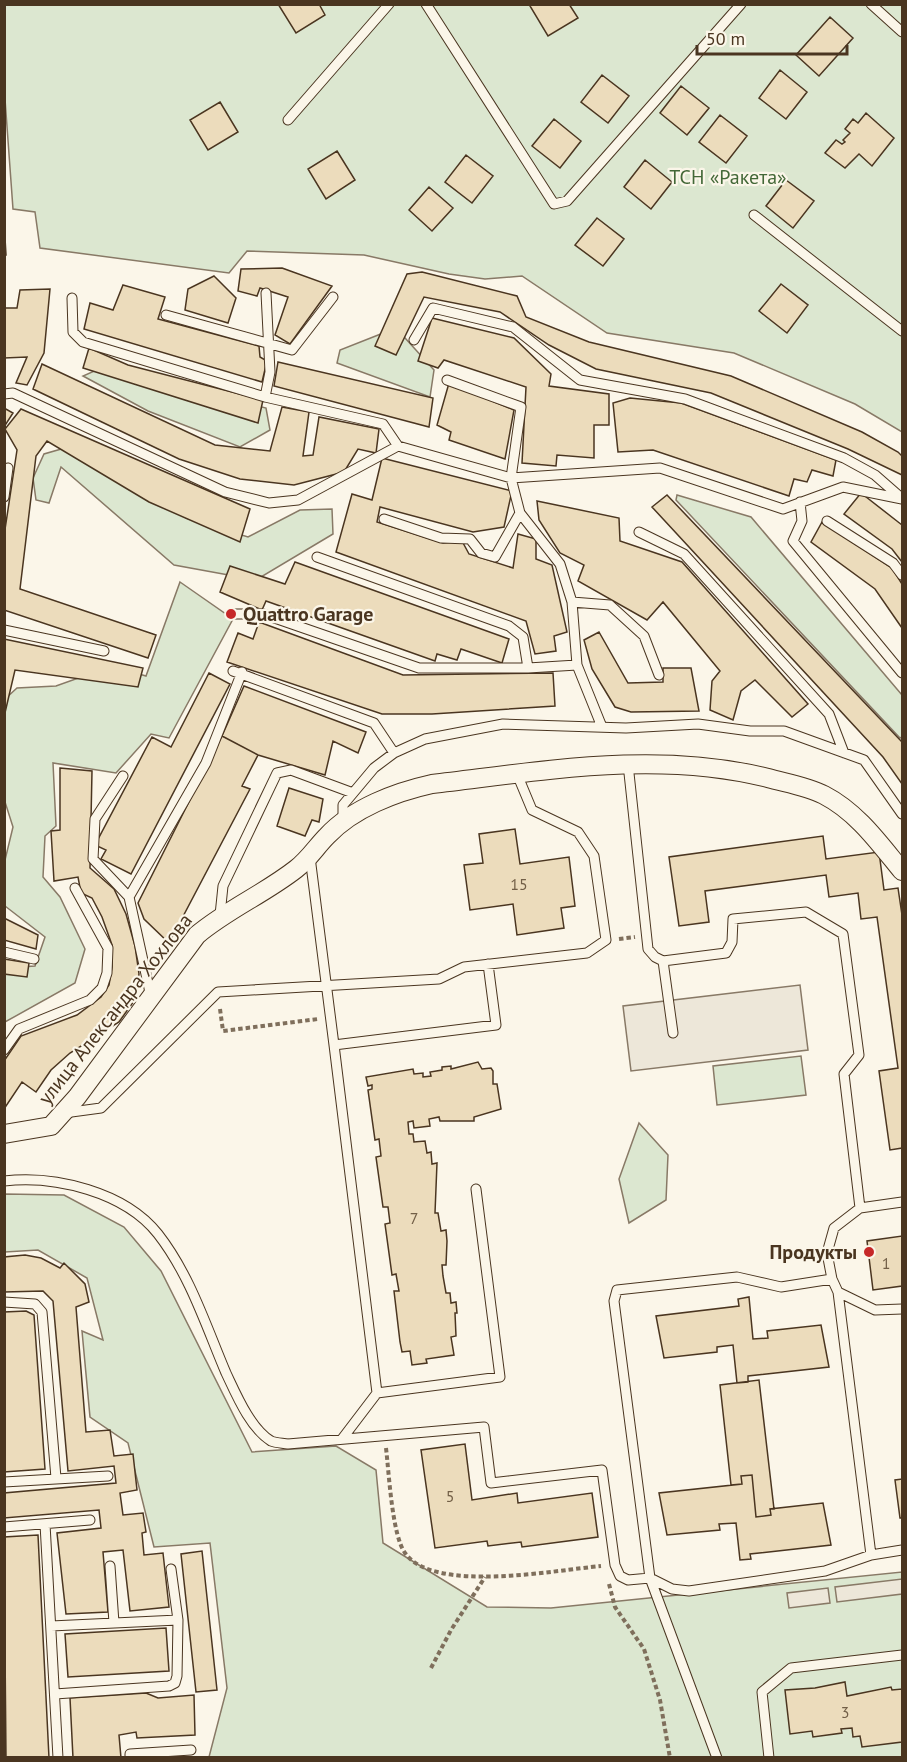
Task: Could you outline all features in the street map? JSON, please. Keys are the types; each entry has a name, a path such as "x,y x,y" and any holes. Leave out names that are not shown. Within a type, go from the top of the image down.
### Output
{"street":[{"name":"улица Александра Хохлова","path":"4,1134 51,1126 151,999 197,935 220,915 294,871 310,857 328,835 366,808 407,790 432,784 517,774 628,764 671,764 732,769 824,795 862,822 903,871"}],"lane":[{"path":"288,120 389,4"},
{"path":"426,4 554,204 567,201 741,4"},
{"path":"871,4 903,32"},
{"path":"754,215 903,331"},
{"path":"265,397 270,372 266,293"},
{"path":"166,315 292,350 333,297"},
{"path":"72,298 73,332 83,342 265,397 382,424 398,446 511,478 660,468 783,509 843,487 902,498"},
{"path":"414,340 433,308 513,327 580,380 685,399 844,458 875,475 902,498"},
{"path":"447,380 521,407 511,478 520,513 560,564 572,602 577,665 602,728"},
{"path":"4,394 13,393 225,492 269,503 298,500 398,446"},
{"path":"4,497 8,468"},
{"path":"800,502 802,521 793,541 903,673"},
{"path":"384,519 441,538 470,539 481,553 495,557 520,513"},
{"path":"827,521 893,563 903,575"},
{"path":"639,532 684,554 829,714 844,753"},
{"path":"316,557 509,626 523,637 528,668"},
{"path":"572,602 610,605 644,636 659,675"},
{"path":"231,614 263,614 419,668 528,668 577,665"},
{"path":"4,630 104,651"},
{"path":"129,897 206,763 237,672 374,723 394,753"},
{"path":"344,824 343,805 374,768 394,753 425,739 503,724 602,728 698,724 750,731 784,731 864,760 903,814"},
{"path":"628,764 648,949 655,957 663,961 726,953 732,942 733,919 806,912 843,934 859,1055 844,1074 860,1208"},
{"path":"220,915 223,886 277,773 291,770 353,793"},
{"path":"63,1113 101,1108 218,992 439,979 464,967 587,953 599,947 606,940 594,856 578,832 532,810 517,774"},
{"path":"123,776 94,819 93,859 129,897 151,999"},
{"path":"310,857 377,1393 342,1439"},
{"path":"4,1050 19,1029 90,1000 102,988 107,973 108,948 75,888"},
{"path":"4,952 34,959"},
{"path":"663,961 673,1033"},
{"path":"334,1045 496,1025 488,964"},
{"path":"4,1181 25,1178 67,1182 104,1194 138,1216 157,1233 188,1280 233,1389 260,1431 272,1442 288,1444 484,1427 491,1484 602,1470 615,1565 621,1576 628,1580 650,1578 672,1588 689,1591 825,1571 871,1555 903,1550"},
{"path":"377,1393 500,1377 476,1189"},
{"path":"871,1555 838,1292 832,1279 827,1253 834,1228 860,1208 903,1202"},
{"path":"717,1758 650,1578 614,1301 617,1290 737,1277 781,1287 832,1279"},
{"path":"838,1292 875,1310 903,1309"},
{"path":"4,1302 35,1304 42,1312 56,1478"},
{"path":"4,1482 108,1476"},
{"path":"4,1527 90,1520"},
{"path":"45,1524 58,1758"},
{"path":"110,1566 114,1623"},
{"path":"55,1694 169,1686 175,1683 178,1620 171,1569"},
{"path":"51,1626 178,1620"},
{"path":"769,1758 762,1692 791,1668 903,1655"},
{"path":"130,1758 130,1754 191,1750"}],"path":[{"path":"606,940 647,936"},
{"path":"218,992 223,1031 330,1018"},
{"path":"385,1436 398,1539 404,1553 414,1563 427,1570 466,1578 615,1565"},
{"path":"603,1566 615,1606 644,1649 660,1700 670,1758"},
{"path":"431,1668 451,1630 486,1576"}],"green space":[{"name":"ТСН «Ракета»","path":"4,5 902,5 902,432 855,404 734,353 607,333 522,276 485,279 449,274 364,255 247,251 229,273 40,248 35,212 13,209 5,99"},
{"path":"396,328 434,370 430,397 337,363 340,350"},
{"path":"101,368 266,408 270,430 240,447 148,411 83,376"},
{"path":"89,441 186,518 248,537 300,510 332,509 333,534 256,580 174,565 61,467 49,503 36,500 33,478 44,454"},
{"path":"677,495 751,517 902,695 902,737 900,738 676,500"},
{"path":"180,582 233,619 169,738 151,734 116,773 53,763 56,826 45,836 43,877 60,897 85,949 75,983 5,1022 4,968 35,966 45,937 5,906 5,860 13,827 5,802 5,699 17,688 56,686 112,666 146,676"},
{"path":"801,1056 806,1095 717,1105 713,1066"},
{"path":"639,1123 668,1155 666,1200 629,1223 619,1179"},
{"path":"5,1194 64,1195 124,1227 161,1271 252,1452 336,1446 376,1470 383,1543 487,1607 551,1608 902,1572 902,1757 209,1757 227,1688 210,1543 154,1547 128,1443 90,1417 82,1331 103,1340 87,1278 38,1250 5,1252"}],"shaded area":[{"path":"800,985 808,1050 631,1071 623,1006"},
{"path":"902,1579 902,1594 837,1602 835,1587"},
{"path":"828,1588 830,1603 789,1608 787,1593"}],"building":[{"path":"278,4 319,4 325,15 296,33"},
{"path":"533,4 569,4 578,18 548,36 530,6"},
{"path":"830,17 853,38 819,76 796,55"},
{"path":"780,70 807,92 786,119 759,98"},
{"path":"602,75 629,96 608,123 581,102"},
{"path":"681,86 709,108 687,135 660,113"},
{"path":"220,102 238,132 208,150 190,120"},
{"path":"866,113 894,138 872,166 859,154 845,168 825,153 836,140 842,144 845,142 843,140 850,133 845,129 853,119 858,123"},
{"path":"720,115 747,136 726,163 699,142"},
{"path":"554,119 581,141 560,168 532,146"},
{"path":"337,151 355,180 326,199 308,169"},
{"path":"466,155 493,176 472,203 445,182"},
{"path":"645,160 672,182 651,209 624,187"},
{"path":"786,180 814,201 793,228 766,206"},
{"path":"429,187 453,208 432,231 409,210"},
{"path":"597,218 624,239 603,266 575,245"},
{"path":"4,221 6,255 4,255"},
{"path":"282,268 332,286 290,344 275,335 288,297 260,288 257,296 238,291 241,269"},
{"path":"422,272 517,296 526,317 589,342 731,376 862,432 898,452 902,456 902,475 848,449 711,393 596,369 549,345 500,312 424,297 396,355 375,346 407,274"},
{"path":"214,276 236,298 228,323 185,310 188,289"},
{"path":"781,284 808,305 787,333 759,311"},
{"path":"123,285 165,297 158,319 259,346 260,357 267,361 262,382 84,329 90,303 113,310"},
{"path":"50,289 44,353 27,385 16,383 27,357 4,358 4,308 17,308 20,290"},
{"path":"432,318 514,338 551,374 549,386 609,394 609,425 594,425 594,458 557,455 556,466 522,463 526,387 444,360 438,368 418,361"},
{"path":"89,348 128,365 263,400 258,423 83,368"},
{"path":"278,362 433,398 429,427 274,386"},
{"path":"42,364 215,445 270,451 282,407 309,412 303,456 313,455 319,417 379,429 376,453 358,449 344,472 294,485 240,479 179,459 33,389"},
{"path":"449,383 514,410 505,459 449,440 451,432 437,425"},
{"path":"630,398 681,403 836,460 833,476 812,470 807,482 794,479 789,496 653,450 618,452 613,403"},
{"path":"4,408 13,413 4,427"},
{"path":"21,409 250,509 240,542 149,502 47,441 36,456 20,589 156,635 148,658 4,610 4,536 17,450 5,429"},
{"path":"382,458 512,491 504,527 473,532 380,507 377,522 443,543 462,541 469,554 513,568 518,534 536,539 536,559 552,565 567,632 554,636 556,651 535,654 526,621 336,552 352,494 372,500"},
{"path":"861,493 902,525 902,562 892,549 844,514"},
{"path":"667,495 902,742 902,784 883,757 652,507"},
{"path":"537,501 619,518 620,541 682,562 808,704 792,717 755,680 741,691 733,720 710,710 712,681 720,671 663,602 647,620 578,581 584,565 560,553 539,520"},
{"path":"822,522 892,568 902,584 902,628 875,589 811,542"},
{"path":"295,562 509,639 502,663 461,649 457,660 437,654 435,661 266,601 262,610 220,592 230,566 285,584"},
{"path":"259,622 403,675 553,673 555,706 432,714 382,714 227,662 238,633 253,639"},
{"path":"599,632 628,683 663,682 663,668 691,668 699,711 631,712 615,707 592,669 584,640"},
{"path":"4,639 143,668 138,687 15,670 4,717"},
{"path":"209,673 230,684 131,874 101,859 106,850 95,845 152,737 171,747"},
{"path":"244,686 366,732 358,753 333,741 325,775 258,755 222,736"},
{"path":"222,736 258,755 242,786 250,789 169,943 144,919 138,903"},
{"path":"60,768 92,771 90,868 114,889 126,914 135,946 139,974 134,1001 119,1022 70,1053 51,1070 36,1092 22,1082 4,1109 4,1061 21,1036 77,1015 101,997 109,985 112,967 112,945 102,917 92,898 81,893 78,877 54,881 51,831 60,830"},
{"path":"289,788 323,799 319,822 312,820 305,836 277,826"},
{"path":"515,829 520,864 569,857 575,906 561,908 564,928 517,935 513,904 470,910 464,865 483,863 479,834"},
{"path":"823,836 826,859 879,852 884,890 898,888 902,915 902,1148 890,1150 879,1071 898,1068 877,917 861,919 858,893 829,897 826,875 705,891 709,922 679,926 669,857"},
{"path":"4,918 38,935 36,949 4,940"},
{"path":"4,959 29,963 27,977 4,974"},
{"path":"478,1062 482,1069 491,1068 493,1071 493,1084 497,1084 501,1109 474,1117 474,1121 440,1121 439,1117 429,1119 430,1126 414,1128 413,1121 408,1122 409,1134 413,1134 414,1142 425,1141 427,1153 431,1152 432,1164 437,1163 435,1213 438,1213 441,1231 446,1230 447,1241 446,1265 442,1265 443,1276 446,1293 450,1293 451,1303 456,1302 457,1313 455,1313 456,1336 451,1337 454,1355 426,1359 427,1363 412,1365 410,1351 402,1352 400,1342 394,1291 399,1291 396,1274 392,1275 385,1224 390,1223 388,1207 383,1207 376,1157 381,1156 379,1139 375,1140 368,1090 372,1089 372,1085 368,1086 366,1077 413,1069 414,1074 423,1073 423,1077 431,1076 430,1072 442,1070 442,1067 451,1066 451,1069"},
{"path":"902,1236 902,1286 873,1290 867,1241"},
{"path":"25,1255 41,1258 60,1268 64,1263 85,1284 89,1302 76,1307 86,1432 110,1430 114,1456 133,1454 137,1490 120,1493 123,1515 143,1513 146,1532 142,1533 144,1555 163,1553 169,1607 130,1611 123,1550 103,1552 108,1612 66,1614 57,1533 101,1528 99,1510 4,1518 4,1493 116,1483 114,1466 68,1471 53,1301 43,1291 4,1292 4,1257"},
{"path":"749,1297 753,1339 768,1338 767,1331 821,1325 829,1367 748,1376 748,1382 737,1383 733,1345 717,1347 717,1352 664,1358 656,1316 739,1306 738,1299"},
{"path":"26,1311 34,1315 45,1469 4,1472 4,1312"},
{"path":"759,1380 774,1509 770,1509 771,1515 756,1517 752,1475 741,1476 742,1484 731,1485 720,1385"},
{"path":"465,1444 472,1500 517,1493 518,1503 592,1493 598,1537 522,1547 521,1542 488,1546 487,1541 435,1548 421,1450"},
{"path":"752,1475 756,1517 771,1515 770,1509 823,1503 831,1545 750,1554 751,1559 740,1560 736,1523 719,1524 720,1530 667,1535 659,1493 742,1484 741,1476"},
{"path":"902,1479 902,1518 900,1518 895,1480"},
{"path":"38,1535 49,1758 6,1758 4,1537"},
{"path":"202,1551 217,1690 196,1692 181,1554"},
{"path":"166,1628 169,1671 68,1677 65,1634"},
{"path":"845,1682 847,1696 891,1687 892,1690 902,1689 902,1742 862,1747 860,1736 853,1737 852,1728 841,1729 842,1733 813,1737 812,1731 790,1734 785,1690 815,1688"},
{"path":"146,1693 158,1698 194,1695 195,1735 137,1738 136,1732 119,1735 121,1758 73,1758 70,1698"}],"place":[{"name":"Quattro Garage","path":"231,614"},
{"name":"Продукты","path":"869,1252"}]}
